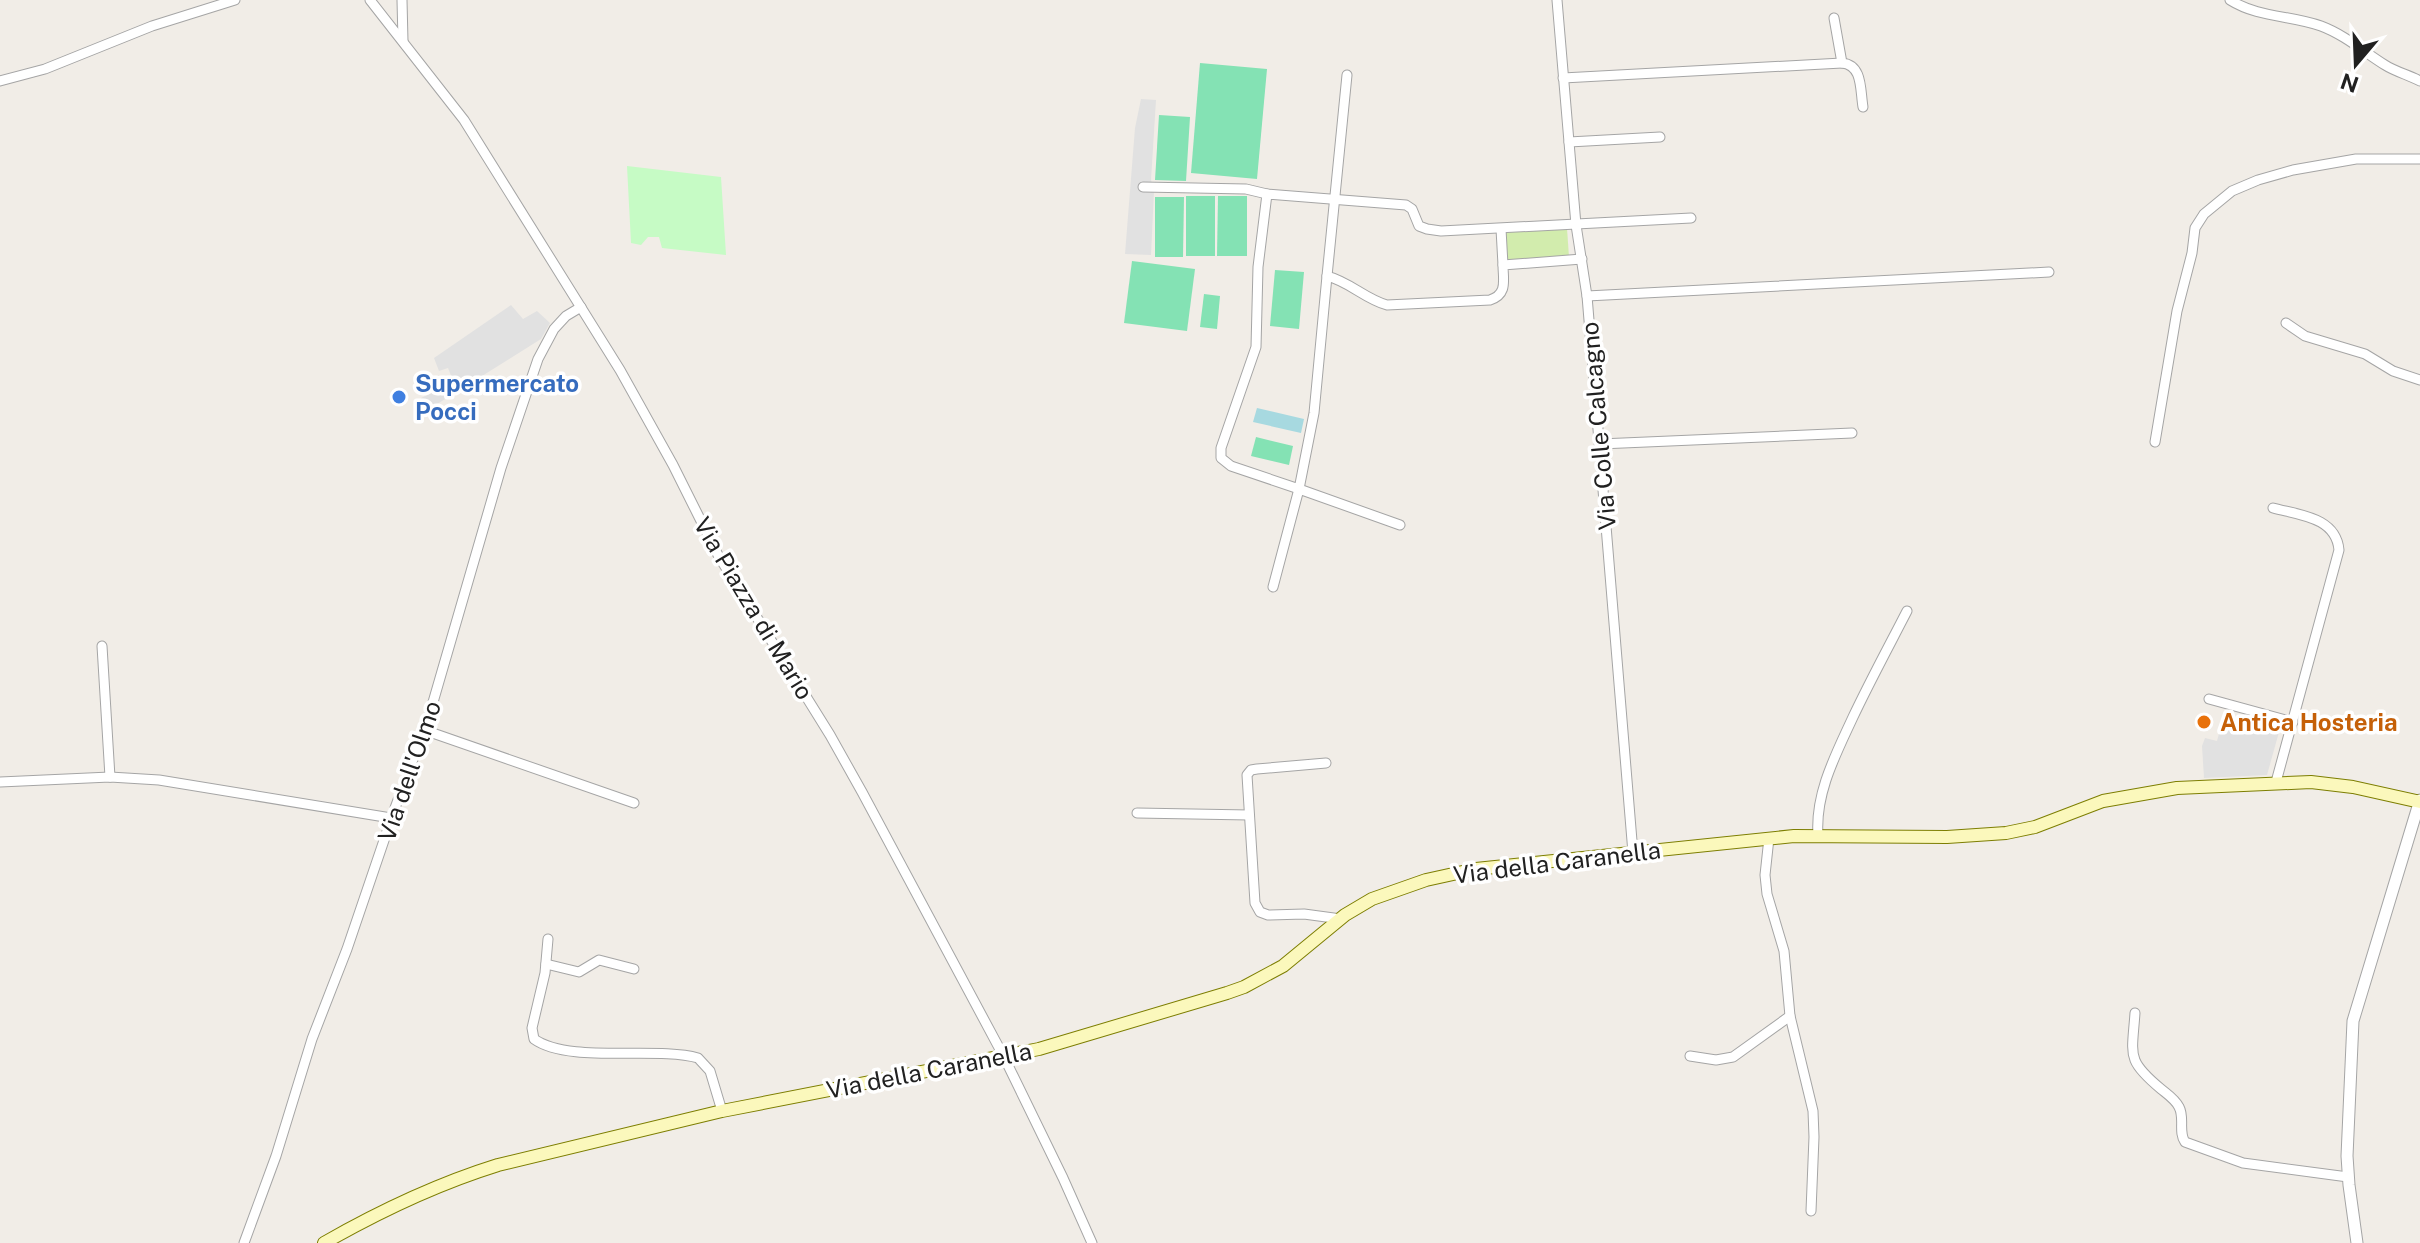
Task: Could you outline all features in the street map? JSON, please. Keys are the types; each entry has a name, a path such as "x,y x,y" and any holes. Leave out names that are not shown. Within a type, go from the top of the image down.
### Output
{"main road":[{"name":"Via della Caranella","path":"324,1243 401,1202 464,1176 516,1160 722,1111 1004,1057 1244,987 1291,961 1341,919 1378,896 1447,875 1503,865 1769,838 1818,835 1947,837 2006,833 2035,827 2095,803 2144,792 2276,782 2336,784 2420,801"}],"street":[{"path":"0,81 49,67 152,26 235,0"},
{"name":"Via Piazza di Mario","path":"370,0 464,120 633,393 729,575 851,771 1004,1057 1092,1243"},
{"path":"402,0 403,41"},
{"name":"Via Colle Calcagno","path":"1557,0 1576,225 1587,296 1633,853"},
{"path":"2230,0 2257,13 2326,28 2390,68 2420,81"},
{"path":"1834,18 1842,63"},
{"path":"1563,78 1842,63 1856,69 1863,107"},
{"path":"1273,587 1299,489 1314,413 1347,75"},
{"path":"1569,142 1660,137"},
{"path":"2155,442 2177,311 2195,228 2204,214 2232,191 2293,170 2356,159 2420,159"},
{"path":"1143,187 1251,189 1267,194 1406,205 1412,209 1417,224 1431,230 1691,218"},
{"path":"1267,194 1258,267 1256,347 1220,453 1222,461 1400,525"},
{"path":"1327,276 1341,280 1387,305 1490,300 1500,296 1503,290 1501,229"},
{"path":"1503,265 1582,259"},
{"path":"1587,296 2049,272"},
{"name":"Via dell'Olmo","path":"244,1243 276,1156 312,1039 424,730 501,468 538,359 557,325 581,307"},
{"path":"2286,323 2305,336 2365,354 2397,372 2420,380"},
{"path":"1600,444 1852,433"},
{"path":"2273,508 2324,524 2335,535 2339,550 2276,782"},
{"path":"1818,835 1822,795 1831,765 1907,611"},
{"path":"102,646 110,777"},
{"path":"2209,699 2293,722"},
{"path":"424,730 634,803"},
{"path":"1326,763 1251,770 1247,775 1255,903 1260,912 1268,915 1304,914 1341,919"},
{"path":"0,782 110,777 182,782 391,818"},
{"path":"2357,1243 2348,1177 2347,1121 2353,1021 2420,801"},
{"path":"1137,813 1249,815"},
{"path":"1769,838 1766,890 1785,958 1790,1016 1813,1118 1811,1211"},
{"path":"548,939 546,964 532,1028 532,1037 536,1041 570,1051 698,1058 710,1071 722,1111"},
{"path":"546,964 579,972 599,960 634,969"},
{"path":"2135,1013 2134,1061 2142,1073 2177,1104 2182,1116 2182,1138 2185,1142 2240,1162 2348,1177"},
{"path":"1690,1056 1716,1060 1733,1057 1790,1016"}],"green space":[{"path":"1200,63 1267,69 1257,179 1191,173"},
{"path":"1159,115 1190,117 1186,181 1155,180"},
{"path":"627,166 721,177 726,255 662,248 659,237 648,237 641,245 631,243"},
{"path":"1186,196 1215,196 1215,256 1186,256"},
{"path":"1218,196 1247,196 1247,256 1217,256"},
{"path":"1155,197 1184,197 1183,257 1155,257"},
{"path":"1567,228 1569,257 1505,261 1504,232"},
{"path":"1132,261 1195,269 1187,331 1124,323"},
{"path":"1275,270 1304,272 1299,329 1270,326"},
{"path":"1204,294 1220,296 1217,329 1200,327"},
{"path":"1256,437 1293,446 1289,465 1251,456"}],"shaded area":[{"path":"1141,99 1156,100 1151,180 1154,191 1151,255 1125,254 1135,128"},
{"path":"511,305 523,319 537,311 550,323 541,339 426,411 421,398 454,383 448,368 439,371 434,358"},
{"path":"2224,716 2279,732 2267,775 2204,778 2202,746 2205,738 2217,741"}],"water":[{"path":"1257,408 1304,419 1301,433 1253,422"}],"place":[{"name":"Supermercato Pocci","path":"399,397"},
{"name":"Antica Hosteria","path":"2204,722"}]}
